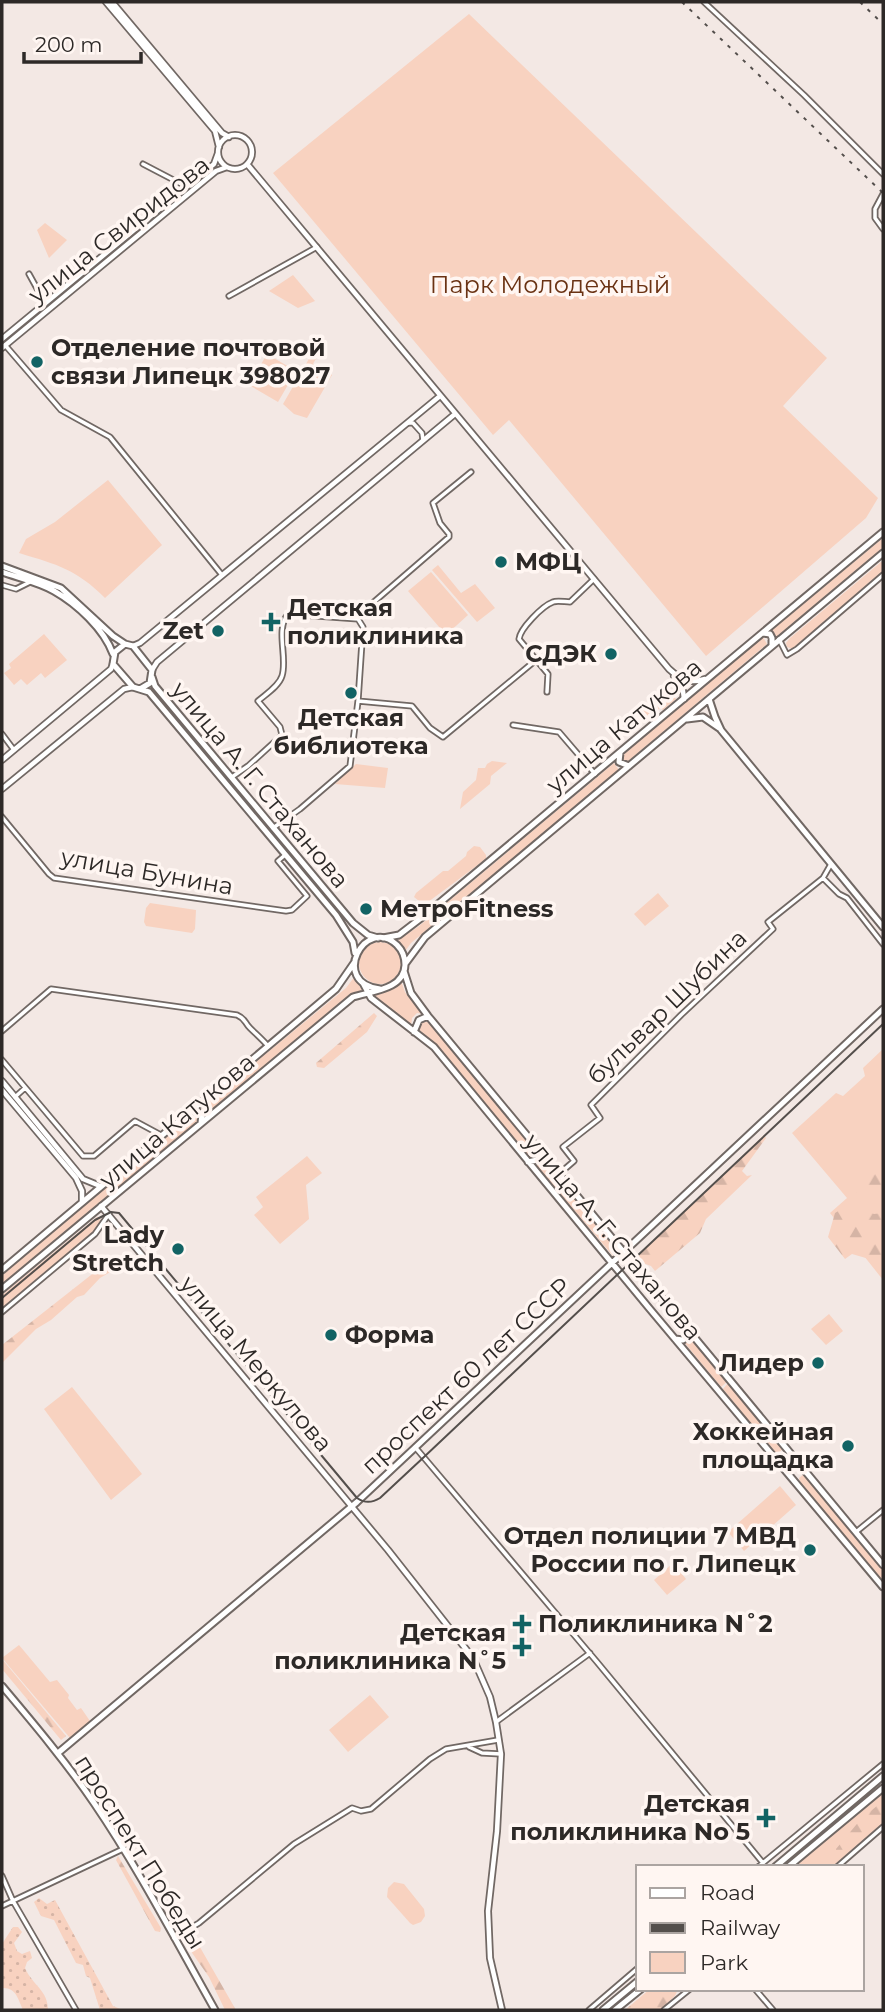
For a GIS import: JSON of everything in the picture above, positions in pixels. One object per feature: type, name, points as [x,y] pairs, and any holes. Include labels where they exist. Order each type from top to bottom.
[{"type":"main road","name":"улица Катукова","points":[[380,938],[399,935],[410,927],[883,533]]},
{"type":"main road","name":"улица Катукова","points":[[404,967],[425,937],[883,553]]},
{"type":"main road","points":[[2,566],[61,588],[125,644],[133,646]]},
{"type":"main road","points":[[2,572],[54,591],[70,602],[108,640],[113,664],[133,687],[141,689],[150,683],[152,674]]},
{"type":"main road","points":[[763,633],[772,638],[772,646]]},
{"type":"main road","points":[[113,655],[125,644]]},
{"type":"main road","name":"улица А. Г. Стаханова","points":[[133,646],[152,674],[155,686],[353,923],[368,934],[380,938]]},
{"type":"main road","name":"улица А. Г. Стаханова","points":[[141,689],[149,691],[347,930],[354,942],[355,960]]},
{"type":"main road","points":[[709,699],[721,730]]},
{"type":"main road","points":[[684,720],[704,717],[721,730],[883,926]]},
{"type":"main road","points":[[620,753],[619,762],[629,766]]},
{"type":"main road","points":[[861,901],[883,920]]},
{"type":"main road","points":[[369,995],[395,984],[404,967],[399,947],[380,938],[364,944],[355,960],[355,970],[363,983],[380,989]]},
{"type":"main road","name":"улица Катукова","points":[[2,1269],[336,989],[355,960]]},
{"type":"main road","name":"улица А. Г. Стаханова","points":[[404,967],[411,993],[428,1016],[883,1565]]},
{"type":"main road","name":"улица А. Г. Стаханова","points":[[363,983],[369,995],[434,1047],[883,1587]]},
{"type":"main road","name":"улица Катукова","points":[[2,1289],[347,1002],[359,995],[369,995]]},
{"type":"main road","name":"проспект 60 лет СССР","points":[[58,1753],[351,1507],[883,1009]]},
{"type":"main road","points":[[414,1032],[419,1020],[428,1016]]},
{"type":"main road","points":[[192,1110],[200,1111],[201,1123]]},
{"type":"main road","points":[[528,1162],[537,1160],[541,1152]]},
{"type":"main road","points":[[649,1308],[650,1296],[660,1298]]},
{"type":"main road","points":[[675,1339],[683,1340],[686,1337],[685,1328]]},
{"type":"main road","points":[[799,1485],[796,1478],[799,1474],[804,1472],[810,1477]]},
{"type":"main road","name":"проспект Победы","points":[[2,1686],[58,1753],[94,1804],[123,1849],[215,2010]]},
{"type":"main road","points":[[777,1865],[883,1776]]},
{"type":"main road","points":[[790,1865],[883,1788]]},
{"type":"main road","points":[[603,2010],[636,1983]]},
{"type":"main road","points":[[615,2010],[638,1991]]},
{"type":"street","points":[[106,2],[215,131],[219,150],[227,167],[238,169],[247,164],[252,153],[250,146],[242,137],[222,133],[112,2]]},
{"type":"street","points":[[704,2],[804,95],[883,174]]},
{"type":"street","points":[[219,150],[229,136]]},
{"type":"street","name":"улица Свиридова","points":[[2,339],[214,164],[219,150]]},
{"type":"street","points":[[143,164],[187,187]]},
{"type":"street","points":[[247,164],[669,669],[683,691],[684,699]]},
{"type":"street","name":"улица Свиридова","points":[[4,346],[216,171],[227,167]]},
{"type":"street","points":[[883,194],[875,218],[883,229]]},
{"type":"street","points":[[229,296],[317,247]]},
{"type":"street","points":[[29,274],[46,303]]},
{"type":"street","points":[[4,346],[61,410],[110,437],[223,576]]},
{"type":"street","points":[[133,646],[223,576],[440,396]]},
{"type":"street","points":[[152,674],[157,662],[455,414]]},
{"type":"street","points":[[407,423],[416,425],[423,440]]},
{"type":"street","points":[[358,619],[360,614],[449,537],[440,523],[433,503],[471,472]]},
{"type":"street","points":[[875,560],[883,559]]},
{"type":"street","points":[[779,639],[788,654],[797,649],[883,575]]},
{"type":"street","points":[[16,589],[21,579]]},
{"type":"street","points":[[547,692],[548,674],[519,639],[523,628],[551,603],[570,602],[594,579]]},
{"type":"street","points":[[2,585],[16,589],[30,582]]},
{"type":"street","points":[[232,777],[282,735],[280,727],[258,701],[276,685],[283,673],[282,648],[285,618],[288,614],[358,619]]},
{"type":"street","points":[[273,828],[300,809],[350,766],[358,701],[362,627],[358,619]]},
{"type":"street","points":[[358,701],[412,706],[430,728],[443,737],[536,660]]},
{"type":"street","points":[[2,760],[111,669],[113,664]]},
{"type":"street","points":[[669,669],[681,680],[692,682],[714,674]]},
{"type":"street","points":[[2,789],[124,689],[133,687]]},
{"type":"street","points":[[513,725],[559,732],[595,774]]},
{"type":"street","points":[[2,734],[14,750]]},
{"type":"street","points":[[228,800],[234,794]]},
{"type":"street","name":"улица Бунина","points":[[2,817],[54,878],[286,911],[292,910],[307,896],[278,861],[285,855]]},
{"type":"street","name":"бульвар Шубина","points":[[559,1174],[574,1161],[563,1147],[600,1118],[590,1105],[773,929],[768,922],[823,878],[831,864]]},
{"type":"street","points":[[823,878],[846,898],[883,944]]},
{"type":"street","points":[[2,1031],[51,989],[237,1015],[245,1018],[250,1028],[257,1032],[268,1046]]},
{"type":"street","points":[[2,1060],[83,1156],[94,1156],[135,1121],[161,1135]]},
{"type":"street","points":[[2,1081],[83,1179],[100,1186]]},
{"type":"street","points":[[15,1097],[25,1088]]},
{"type":"street","points":[[2,1090],[76,1178],[82,1191],[82,1201]]},
{"type":"street","name":"улица Меркулова","points":[[102,1206],[440,1613],[473,1658],[490,1697],[499,1740],[497,1829],[488,1911],[490,1958],[502,2010]]},
{"type":"street","points":[[2,1312],[95,1234],[109,1214]]},
{"type":"street","points":[[415,1447],[763,1863]]},
{"type":"street","points":[[856,1532],[883,1510]]},
{"type":"street","points":[[496,1722],[590,1653]]},
{"type":"street","points":[[516,1707],[520,1712]]},
{"type":"street","points":[[174,1938],[199,1923],[294,1844],[352,1808],[361,1811],[371,1809],[429,1759],[446,1749],[499,1740]]},
{"type":"street","points":[[467,1746],[482,1753],[500,1754]]},
{"type":"street","points":[[760,1865],[883,1764]]},
{"type":"street","points":[[839,1865],[883,1828]]},
{"type":"street","points":[[2,1906],[123,1849]]},
{"type":"street","points":[[2,1876],[13,1901],[76,2010]]},
{"type":"street","points":[[589,2010],[636,1970]]},
{"type":"street","points":[[664,2010],[688,1991]]},
{"type":"street","points":[[757,1991],[773,2010]]},
{"type":"street","points":[[605,1997],[611,2003]]},
{"type":"green space","name":"Парк Молодежный","points":[[469,14],[827,358],[783,406],[878,498],[866,518],[706,656],[509,420],[493,435],[273,173]]},
{"type":"green space","points":[[45,223],[67,240],[49,258],[37,230]]},
{"type":"green space","points":[[293,275],[315,301],[298,308],[269,291]]},
{"type":"green space","points":[[314,350],[319,353],[313,364],[323,366],[332,375],[307,418],[294,414],[283,404]]},
{"type":"green space","points":[[267,354],[296,371],[278,402],[249,385]]},
{"type":"green space","points":[[108,480],[162,545],[105,598],[85,580],[66,569],[19,553],[26,539],[55,522]]},
{"type":"green space","points":[[883,538],[883,548],[776,637],[772,630]]},
{"type":"green space","points":[[881,562],[883,574],[793,649],[787,647],[786,643],[790,638]]},
{"type":"green space","points":[[438,565],[461,593],[475,584],[495,608],[477,622],[432,570]]},
{"type":"green space","points":[[431,572],[468,615],[446,635],[408,591]]},
{"type":"green space","points":[[44,634],[67,660],[45,678],[41,673],[27,685],[21,679],[14,685],[4,673],[11,668],[9,664]]},
{"type":"green space","points":[[763,637],[767,644],[626,763],[621,756]]},
{"type":"green space","points":[[664,692],[676,699],[663,710],[660,708],[636,728],[631,721]]},
{"type":"green space","points":[[492,761],[507,763],[491,776],[490,784],[460,809],[463,792],[476,780],[478,768],[485,768]]},
{"type":"green space","points":[[614,763],[619,770],[411,943],[406,950],[398,940],[419,926]]},
{"type":"green space","points":[[356,764],[388,768],[385,788],[335,784]]},
{"type":"green space","points":[[474,846],[480,847],[486,859],[424,905],[414,897],[443,871],[448,871],[466,856]]},
{"type":"green space","points":[[658,893],[669,906],[645,926],[634,914]]},
{"type":"green space","points":[[150,903],[196,910],[195,929],[192,933],[146,926],[146,908]]},
{"type":"green space","points":[[380,942],[395,948],[401,963],[395,978],[380,984],[365,978],[359,963],[365,948]]},
{"type":"green space","points":[[355,976],[362,991],[352,995],[206,1114],[201,1107],[346,988]]},
{"type":"green space","points":[[401,981],[405,992],[423,1014],[417,1013],[412,1018],[411,1027],[370,993],[395,988]]},
{"type":"green space","points":[[374,1013],[377,1016],[367,1032],[324,1068],[317,1067],[316,1063]]},
{"type":"green space","points":[[421,1022],[429,1022],[537,1152],[535,1158],[531,1158],[438,1048],[418,1029]]},
{"type":"green space","points":[[883,1049],[883,1280],[830,1213],[847,1198],[792,1133],[836,1093],[843,1096],[865,1076],[863,1068]]},
{"type":"green space","points":[[193,1114],[199,1117],[198,1121],[2,1284],[2,1275]]},
{"type":"green space","points":[[764,1135],[766,1138],[742,1171],[747,1176],[752,1175],[706,1219],[700,1233],[655,1271],[651,1266],[640,1262],[639,1254]]},
{"type":"green space","points":[[883,1155],[883,1207],[876,1209],[845,1182]]},
{"type":"green space","points":[[307,1156],[322,1173],[306,1185],[309,1219],[280,1244],[254,1215],[263,1207],[256,1197]]},
{"type":"green space","points":[[543,1159],[618,1251],[613,1256],[536,1165],[540,1165]]},
{"type":"green space","points":[[848,1205],[874,1214],[883,1213],[883,1269],[876,1261],[852,1254],[845,1259],[828,1237],[835,1213]]},
{"type":"green space","points":[[97,1217],[101,1221],[92,1235],[2,1310],[2,1295]]},
{"type":"green space","points":[[105,1264],[112,1271],[36,1329],[2,1363],[2,1345]]},
{"type":"green space","points":[[829,1314],[843,1331],[826,1345],[811,1329]]},
{"type":"green space","points":[[690,1335],[728,1381],[721,1387],[683,1341]]},
{"type":"green space","points":[[729,1382],[784,1448],[776,1455],[723,1389]]},
{"type":"green space","points":[[72,1387],[142,1474],[111,1500],[44,1409]]},
{"type":"green space","points":[[804,1474],[883,1568],[883,1582],[800,1483],[799,1478]]},
{"type":"green space","points":[[780,1486],[796,1505],[744,1551],[728,1532]]},
{"type":"green space","points":[[673,1563],[686,1579],[667,1595],[654,1580]]},
{"type":"green space","points":[[19,1645],[50,1682],[57,1680],[77,1710],[81,1708],[90,1721],[70,1738],[2,1658]]},
{"type":"green space","points":[[2,1659],[66,1736],[61,1740],[2,1669]]},
{"type":"green space","points":[[370,1695],[389,1717],[348,1752],[329,1730]]},
{"type":"green space","points":[[883,1791],[883,1825],[834,1865],[794,1865]]},
{"type":"green space","points":[[883,1801],[881,1824],[836,1856],[836,1849],[861,1819]]},
{"type":"green space","points":[[118,1856],[161,1928],[160,1932],[155,1931],[116,1860]]},
{"type":"green space","points":[[394,1882],[404,1884],[424,1909],[425,1916],[421,1922],[413,1925],[410,1923],[387,1897],[388,1888]]},
{"type":"green space","points":[[39,1898],[47,1904],[55,1900],[113,2006],[123,2010],[100,2010],[83,1965],[76,1963],[54,1920],[41,1916],[34,1902]]},
{"type":"green space","points":[[13,1927],[18,1927],[22,1932],[14,1943],[17,1951],[22,1954],[30,1951],[32,1958],[25,1968],[46,1998],[48,2010],[23,2010],[13,1992],[2,1988],[2,1944]]},
{"type":"green space","points":[[187,1937],[197,1942],[236,2010],[225,2010],[209,1977],[190,1950]]},
{"type":"green space","points":[[648,1991],[677,1991],[660,2010],[625,2010]]},
{"type":"tram line","points":[[2,1298],[95,1220],[111,1212],[119,1213],[357,1498],[365,1502],[374,1501],[883,1024]]},
{"type":"railway","points":[[682,2],[883,193]]},
{"type":"railway","points":[[860,2],[883,24]]},
{"type":"place","name":"Отделение почтовой связи Липецк 398027","points":[[37,362]]},
{"type":"place","name":"МФЦ","points":[[501,562]]},
{"type":"place","name":"Детская поликлиника","points":[[271,622]]},
{"type":"place","name":"Zet","points":[[218,631]]},
{"type":"place","name":"СДЭК","points":[[611,654]]},
{"type":"place","name":"Детская библиотека","points":[[351,693]]},
{"type":"place","name":"МетроFitness","points":[[366,909]]},
{"type":"place","name":"Lady Stretch","points":[[178,1249]]},
{"type":"place","name":"Форма","points":[[331,1335]]},
{"type":"place","name":"Лидер","points":[[818,1363]]},
{"type":"place","name":"Хоккейная площадка","points":[[848,1446]]},
{"type":"place","name":"Отдел полиции 7 МВД России по г. Липецк","points":[[810,1550]]},
{"type":"place","name":"Поликлиника N˚2","points":[[522,1624]]},
{"type":"place","name":"Детская поликлиника N˚5","points":[[522,1647]]},
{"type":"place","name":"Детская поликлиника No 5","points":[[766,1818]]}]
